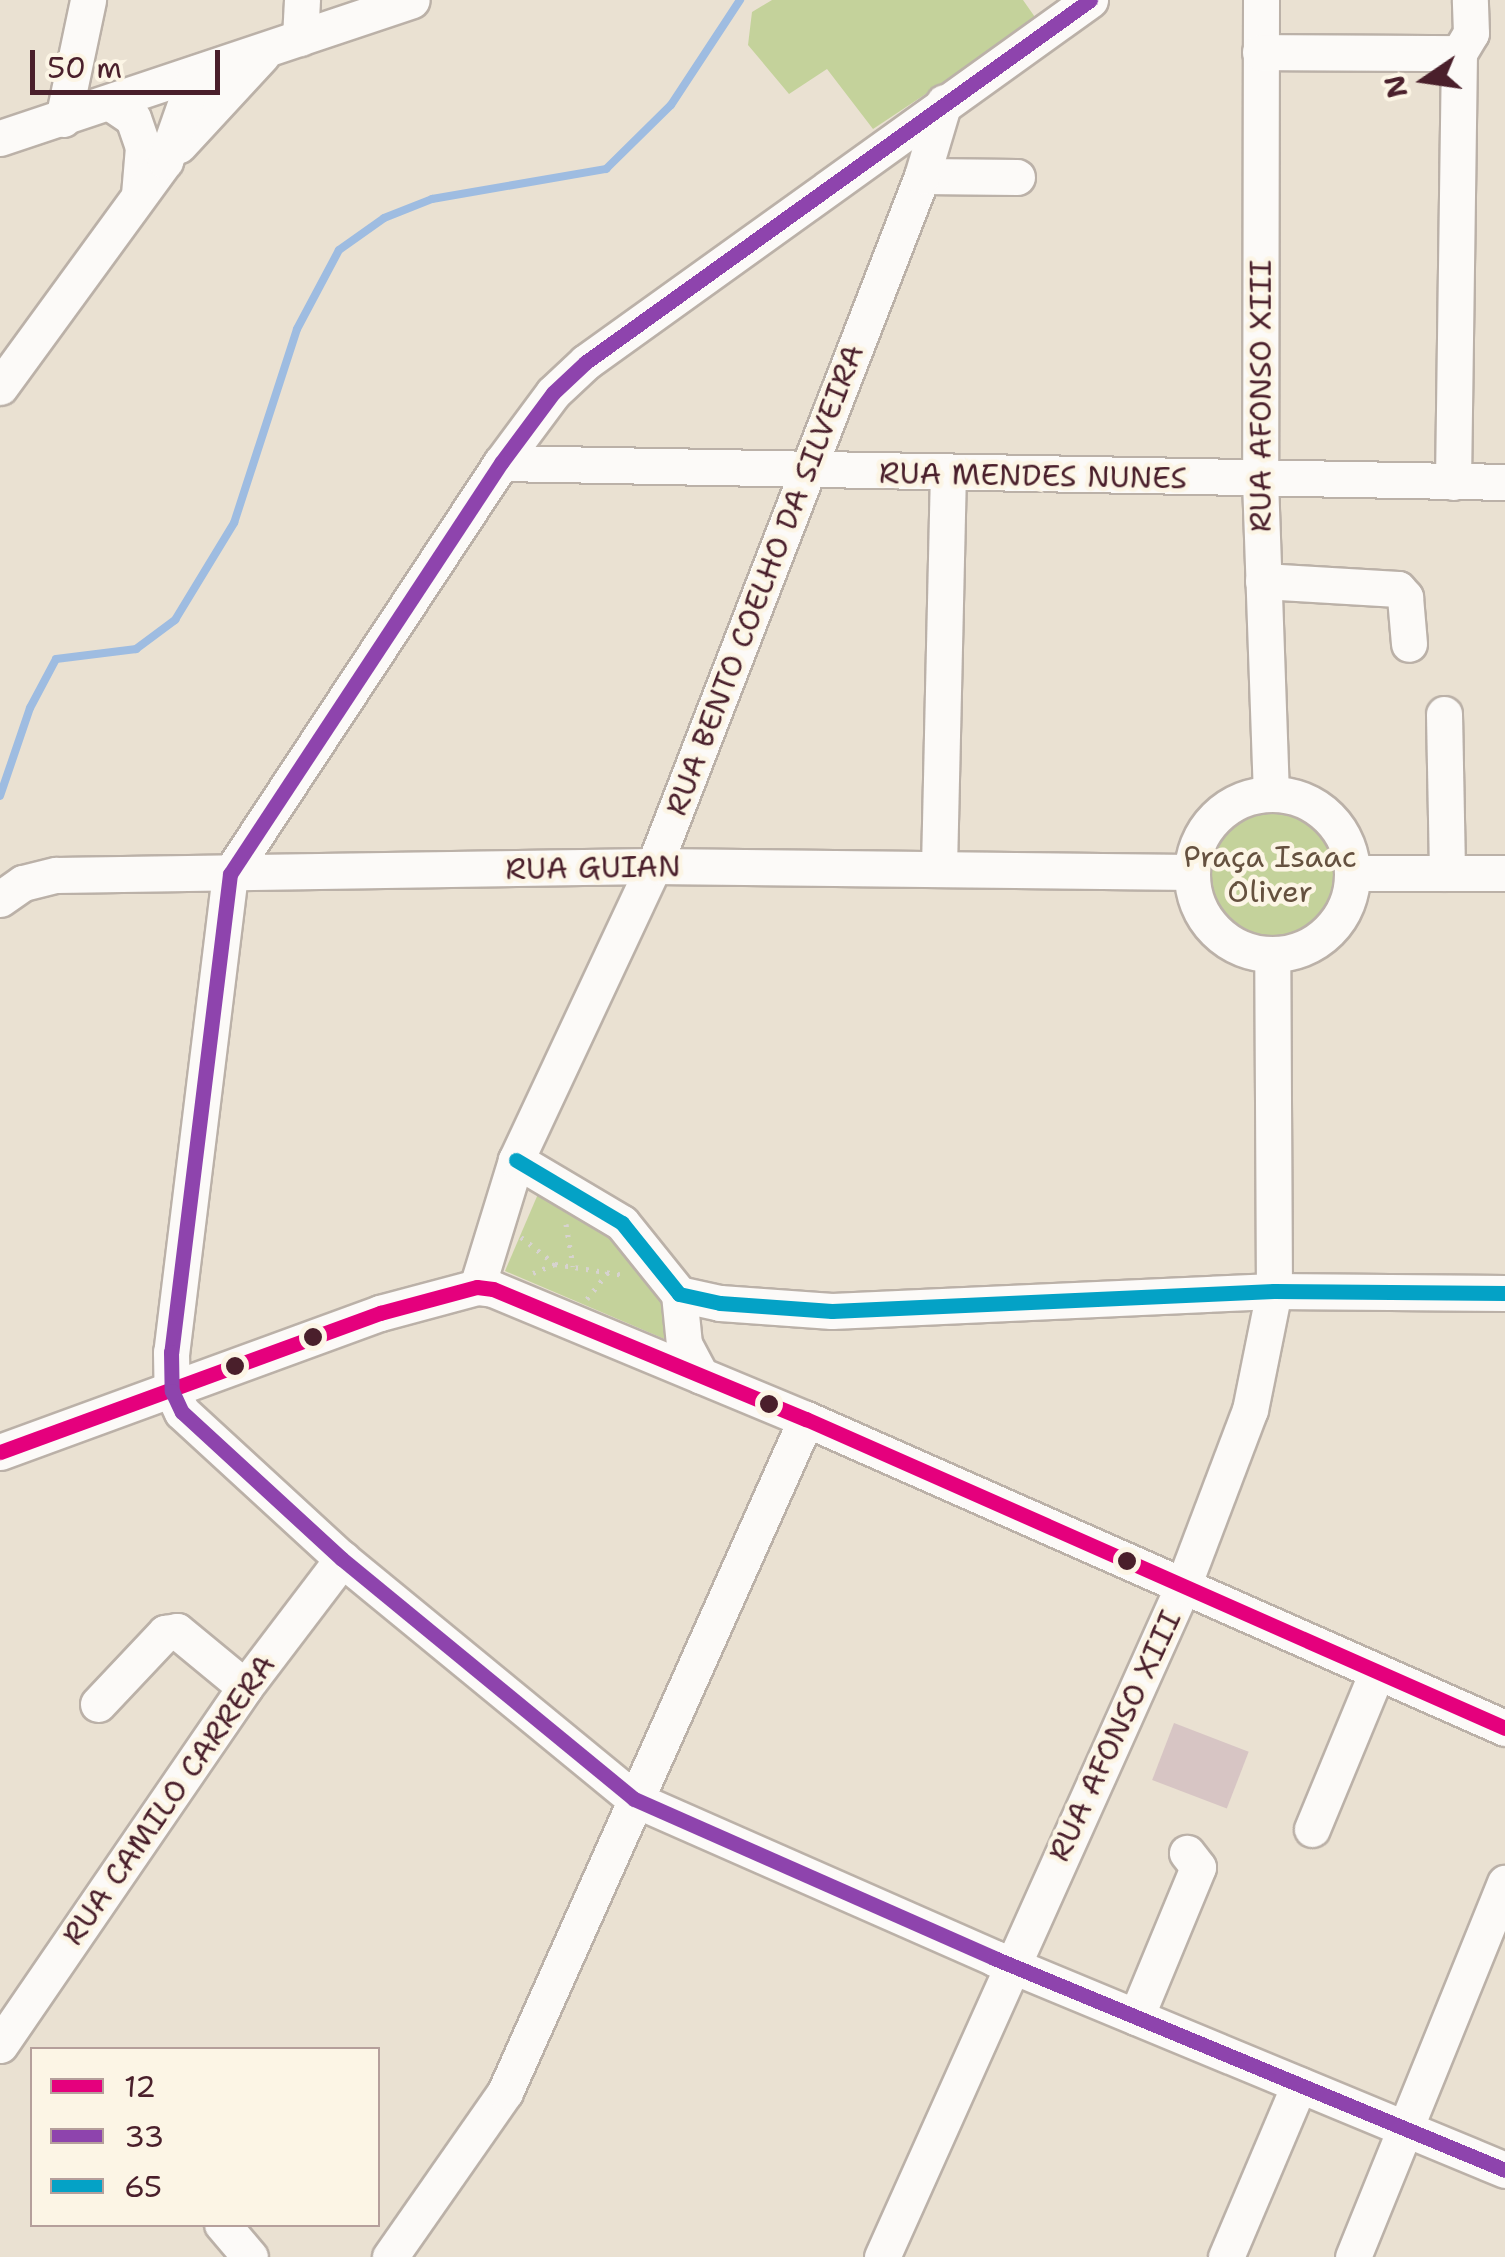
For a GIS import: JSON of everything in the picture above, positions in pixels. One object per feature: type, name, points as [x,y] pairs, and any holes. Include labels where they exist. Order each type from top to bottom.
[{"type":"street","points":[[63,119],[88,0]]},
{"type":"street","points":[[0,387],[165,161],[284,43],[302,0]]},
{"type":"street","points":[[0,138],[112,104],[412,0]]},
{"type":"street","name":"RUA AFONSO XIII","points":[[1262,0],[1260,480],[1271,793]]},
{"type":"street","points":[[1453,482],[1459,53],[1470,32],[1470,0]]},
{"type":"street","points":[[1069,6],[944,102],[586,362],[553,393],[501,463],[230,874],[171,1352],[172,1390],[182,1412],[342,1559],[634,1799],[1010,1964],[1401,2130],[1505,2170]]},
{"type":"street","points":[[1260,52],[1459,53]]},
{"type":"street","points":[[165,161],[196,73]]},
{"type":"street","name":"RUA BENTO COELHO DA SILVEIRA","points":[[485,1288],[516,1160],[654,866],[922,176],[944,102]]},
{"type":"street","points":[[112,104],[133,118],[142,147],[140,195]]},
{"type":"street","points":[[922,176],[1017,176]]},
{"type":"street","name":"RUA MENDES NUNES","points":[[501,463],[948,475],[1505,482]]},
{"type":"street","points":[[940,867],[948,475]]},
{"type":"street","points":[[1262,582],[1398,589],[1406,597],[1408,644]]},
{"type":"street","points":[[1444,714],[1447,873]]},
{"type":"street","points":[[1271,793],[1296,796],[1336,825],[1352,873],[1338,921],[1320,939],[1272,955],[1224,939],[1194,898],[1191,872],[1195,848],[1216,817],[1246,797],[1271,793]]},
{"type":"street","name":"RUA GUIAN","points":[[0,899],[22,883],[56,875],[654,866],[1191,872]]},
{"type":"street","points":[[1352,873],[1505,873]]},
{"type":"street","name":"RUA AFONSO XIII","points":[[882,2257],[1010,1964],[1184,1586],[1250,1410],[1274,1292],[1272,955]]},
{"type":"street","points":[[516,1160],[622,1223],[679,1294],[684,1344],[701,1376]]},
{"type":"street","points":[[0,1452],[380,1313],[485,1288],[806,1418],[1505,1728]]},
{"type":"street","points":[[679,1294],[832,1311],[1274,1292],[1505,1292]]},
{"type":"street","points":[[396,2255],[505,2092],[806,1418]]},
{"type":"street","name":"RUA CAMILO CARRERA","points":[[0,2045],[245,1687],[342,1559]]},
{"type":"street","points":[[98,1704],[165,1633],[177,1631],[245,1687]]},
{"type":"street","points":[[1312,1830],[1377,1672]]},
{"type":"street","points":[[1136,2017],[1198,1868],[1188,1853]]},
{"type":"street","points":[[1353,2257],[1401,2130],[1505,1883]]},
{"type":"street","points":[[1226,2257],[1300,2085]]},
{"type":"street","points":[[225,2227],[250,2257]]},
{"type":"path","points":[[485,1288],[555,1264],[628,1276]]},
{"type":"green space","points":[[772,0],[1023,0],[1037,20],[873,129],[827,69],[789,94],[748,45],[752,12]]},
{"type":"green space","name":"Praça Isaac Oliver","points":[[1269,802],[1297,807],[1320,823],[1336,846],[1341,874],[1336,902],[1320,925],[1297,941],[1269,946],[1241,941],[1218,925],[1202,902],[1197,874],[1202,846],[1218,823],[1241,807]]},
{"type":"green space","points":[[541,1187],[614,1239],[675,1312],[667,1340],[505,1271]]},
{"type":"building","points":[[1174,1723],[1249,1752],[1227,1809],[1152,1780]]},
{"type":"waterway","points":[[0,796],[30,708],[56,659],[136,649],[175,620],[234,523],[297,329],[339,250],[384,218],[432,199],[606,169],[671,105],[740,0]]},
{"type":"transit line","name":"33","points":[[1090,0],[586,362],[553,393],[501,463],[230,874],[171,1352],[172,1391],[182,1412],[342,1559],[634,1799],[994,1958],[1505,2170]]},
{"type":"transit line","name":"65","points":[[516,1160],[622,1223],[679,1294],[720,1303],[832,1311],[1274,1291],[1505,1293]]},
{"type":"transit line","name":"12","points":[[0,1452],[380,1313],[477,1287],[493,1289],[806,1419],[1505,1728]]}]
